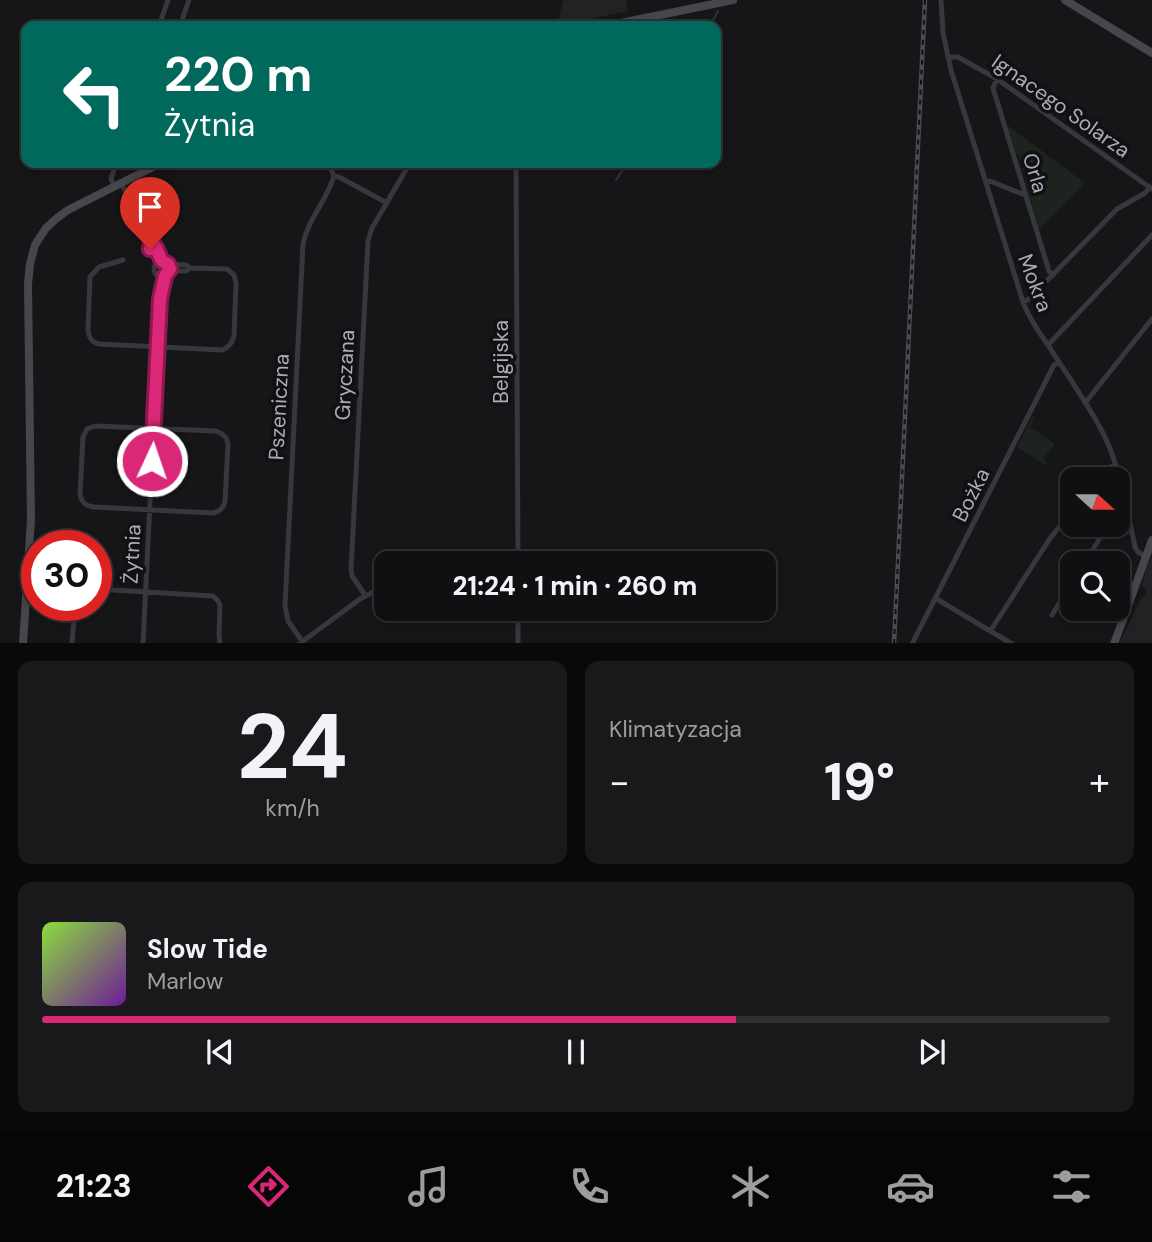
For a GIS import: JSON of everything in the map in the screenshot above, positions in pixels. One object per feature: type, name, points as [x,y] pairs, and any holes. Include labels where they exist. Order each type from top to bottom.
[{"type":"street","points":[[161,21],[168,0]]},
{"type":"street","points":[[182,21],[188,0]]},
{"type":"street","points":[[630,21],[733,0]]},
{"type":"street","name":"Mokra","points":[[942,0],[943,33],[948,57],[1023,302],[1029,317],[1104,435],[1116,465],[1123,505],[1135,547],[1145,556]]},
{"type":"street","points":[[1065,0],[1152,53]]},
{"type":"street","name":"Ignacego Solarza","points":[[948,57],[958,57],[997,79],[1151,188]]},
{"type":"street","name":"Orla","points":[[997,79],[993,88],[1049,271],[1053,275]]},
{"type":"street","points":[[114,168],[111,179],[151,244],[155,246],[163,268],[186,271],[190,268],[228,269],[234,275],[236,283],[231,344],[222,350],[93,342],[88,335],[90,277],[99,267],[123,260]]},
{"type":"street","points":[[23,643],[30,586],[29,284],[32,253],[42,233],[68,210],[151,168]]},
{"type":"street","points":[[330,168],[334,176],[387,203]]},
{"type":"street","name":"Gryczana","points":[[365,595],[352,576],[351,569],[369,235],[407,168]]},
{"type":"street","name":"Belgijska","points":[[516,168],[518,551]]},
{"type":"street","name":"Pszeniczna","points":[[302,643],[288,621],[285,606],[303,244],[334,176]]},
{"type":"street","points":[[986,183],[990,181],[1025,195]]},
{"type":"street","points":[[1023,302],[1117,209],[1151,188]]},
{"type":"street","points":[[1048,345],[1152,235]]},
{"type":"street","name":"Żytnia","points":[[144,643],[160,299],[158,294],[163,268]]},
{"type":"street","points":[[1085,403],[1152,320]]},
{"type":"street","name":"Bożka","points":[[912,643],[1054,365],[1059,362]]},
{"type":"street","points":[[95,426],[216,431],[224,436],[228,444],[225,502],[219,511],[214,513],[150,509],[86,505],[80,497],[83,437],[86,429],[95,426]]},
{"type":"street","points":[[1110,467],[1116,465]]},
{"type":"street","points":[[991,631],[1060,526]]},
{"type":"street","points":[[1114,643],[1152,540]]},
{"type":"street","points":[[112,590],[213,596],[219,605],[220,643]]},
{"type":"street","points":[[302,643],[374,591]]},
{"type":"street","points":[[935,598],[1012,643]]},
{"type":"street","points":[[1052,615],[1060,602]]},
{"type":"street","points":[[72,643],[74,621]]},
{"type":"street","points":[[518,621],[518,643]]},
{"type":"shaded area","points":[[563,0],[626,0],[628,11],[584,21],[558,21]]},
{"type":"shaded area","points":[[1007,125],[1085,183],[1039,230],[1019,156]]},
{"type":"shaded area","points":[[1032,417],[1035,417],[1030,427],[1055,444],[1044,458],[1047,466],[1017,447]]},
{"type":"shaded area","points":[[1152,556],[1152,643],[1120,643],[1147,591],[1142,585]]},
{"type":"waterway","points":[[713,21],[718,11]]},
{"type":"waterway","points":[[616,180],[624,168]]},
{"type":"railway","points":[[894,643],[925,0]]},
{"type":"route","points":[[150,249],[151,244],[155,246],[162,261],[168,264],[170,269],[165,276],[160,299],[152,461]]}]
